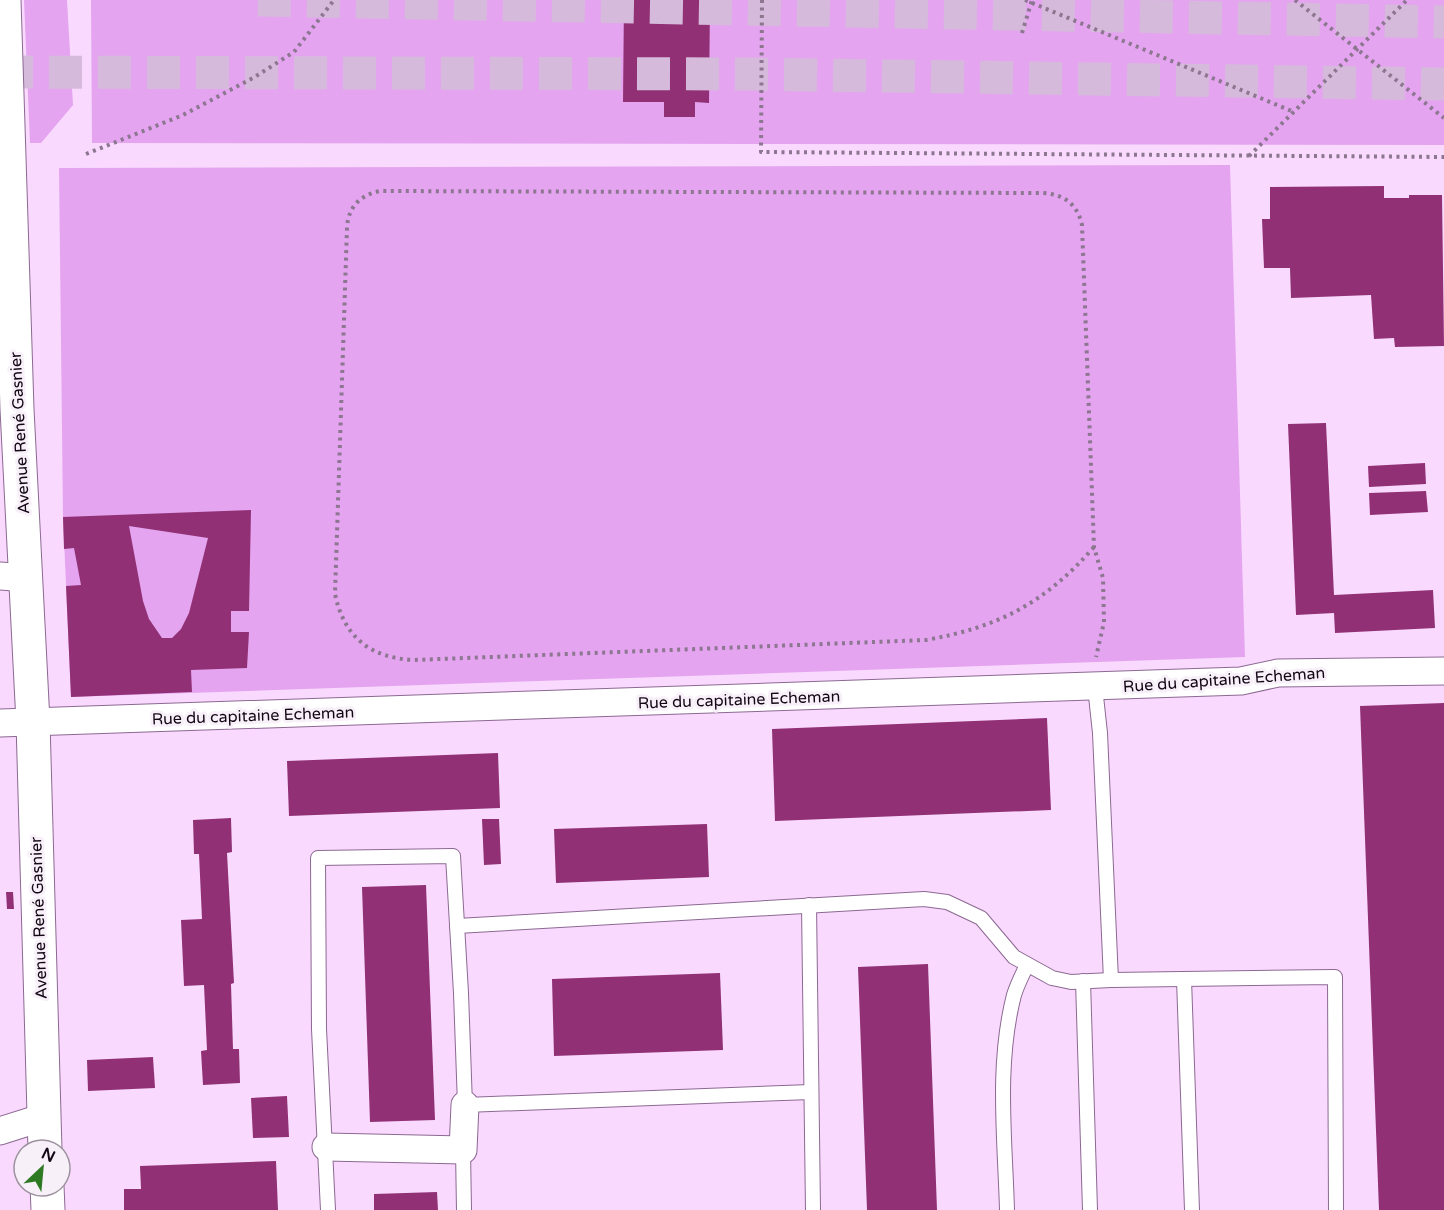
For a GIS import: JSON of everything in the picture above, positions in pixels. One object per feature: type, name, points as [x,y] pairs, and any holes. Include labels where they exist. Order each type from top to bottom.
[{"type":"main road","name":"Avenue René Gasnier","points":[[3,0],[17,410],[13,577],[33,722],[45,1138]]},
{"type":"street","name":"Rue du capitaine Echeman","points":[[0,723],[1095,674],[1241,681],[1278,673],[1444,671]]},
{"type":"street","points":[[326,1147],[463,1150],[465,1105]]},
{"type":"street","points":[[0,1131],[44,1117]]},
{"type":"lane","points":[[1095,674],[1100,733],[1111,980]]},
{"type":"lane","points":[[328,1210],[319,1029],[318,858],[453,856],[465,1105],[811,1092]]},
{"type":"lane","points":[[458,926],[924,899],[947,902],[981,918],[1014,957],[1052,978],[1071,982],[1335,977],[1336,1210]]},
{"type":"lane","points":[[808,906],[813,1210]]},
{"type":"lane","points":[[1007,1210],[1002,1072],[1014,993],[1027,965]]},
{"type":"lane","points":[[1184,979],[1192,1210]]},
{"type":"lane","points":[[1083,981],[1090,1210]]},
{"type":"lane","points":[[463,1150],[464,1210]]},
{"type":"path","points":[[86,154],[183,115],[253,78],[294,52],[334,0]]},
{"type":"path","points":[[762,0],[761,152],[1444,157]]},
{"type":"path","points":[[1025,0],[1294,112]]},
{"type":"path","points":[[1295,0],[1444,117]]},
{"type":"path","points":[[1249,157],[1407,0]]},
{"type":"path","points":[[1022,33],[1032,1]]},
{"type":"path","points":[[1094,547],[1073,571],[1024,608],[982,627],[960,634],[926,640],[414,660],[397,659],[380,654],[365,646],[352,634],[344,622],[335,594],[347,228],[351,209],[363,196],[380,191],[1042,193],[1062,197],[1076,209],[1082,225],[1094,547],[1102,578],[1104,622],[1095,674]]},
{"type":"shaded area","points":[[24,0],[67,0],[73,105],[41,143],[30,143]]},
{"type":"shaded area","points":[[91,0],[1444,0],[1444,145],[92,143]]},
{"type":"shaded area","points":[[1230,165],[1245,657],[71,697],[63,517],[59,168]]},
{"type":"building","points":[[624,0],[710,0],[709,103],[695,102],[695,117],[664,117],[664,102],[623,102]]},
{"type":"building","points":[[1384,186],[1384,198],[1442,195],[1444,346],[1395,347],[1394,338],[1374,339],[1371,295],[1291,298],[1290,268],[1264,268],[1262,219],[1270,219],[1270,187]]},
{"type":"building","points":[[1326,423],[1334,595],[1433,590],[1435,628],[1335,633],[1334,613],[1296,615],[1288,424]]},
{"type":"building","points":[[1425,463],[1426,484],[1369,487],[1368,466]]},
{"type":"building","points":[[1426,491],[1428,512],[1370,515],[1369,493]]},
{"type":"building","points":[[251,510],[249,611],[231,611],[231,632],[249,632],[247,668],[191,670],[192,692],[71,697],[66,586],[81,585],[74,548],[64,549],[63,517]],"holes":[[[129,526],[208,538],[189,613],[181,629],[172,638],[162,638],[149,619],[143,601]]]},
{"type":"building","points":[[1444,703],[1444,1210],[1379,1210],[1360,706]]},
{"type":"building","points":[[1047,718],[1051,810],[775,821],[772,729]]},
{"type":"building","points":[[498,753],[500,808],[289,816],[287,761]]},
{"type":"building","points":[[231,818],[232,852],[227,853],[234,983],[231,984],[233,1049],[239,1049],[240,1083],[203,1085],[201,1051],[207,1050],[204,985],[184,986],[181,920],[202,919],[199,854],[194,854],[193,820]]},
{"type":"building","points":[[482,819],[499,819],[501,864],[484,865]]},
{"type":"building","points":[[707,824],[709,877],[556,883],[554,829]]},
{"type":"building","points":[[426,885],[435,1120],[370,1122],[362,887]]},
{"type":"building","points":[[6,892],[13,892],[14,909],[7,909]]},
{"type":"building","points":[[928,964],[937,1210],[867,1210],[858,967]]},
{"type":"building","points":[[720,973],[723,1050],[554,1056],[552,979]]},
{"type":"building","points":[[153,1057],[155,1088],[88,1091],[87,1060]]},
{"type":"building","points":[[287,1096],[289,1137],[253,1138],[251,1098]]},
{"type":"building","points":[[276,1161],[278,1210],[124,1210],[124,1189],[141,1189],[140,1166]]},
{"type":"building","points":[[437,1192],[438,1210],[374,1210],[374,1194]]},
{"type":"tunnel","points":[[258,0],[1444,22]]},
{"type":"tunnel","points":[[0,72],[752,74],[1444,84]]}]
